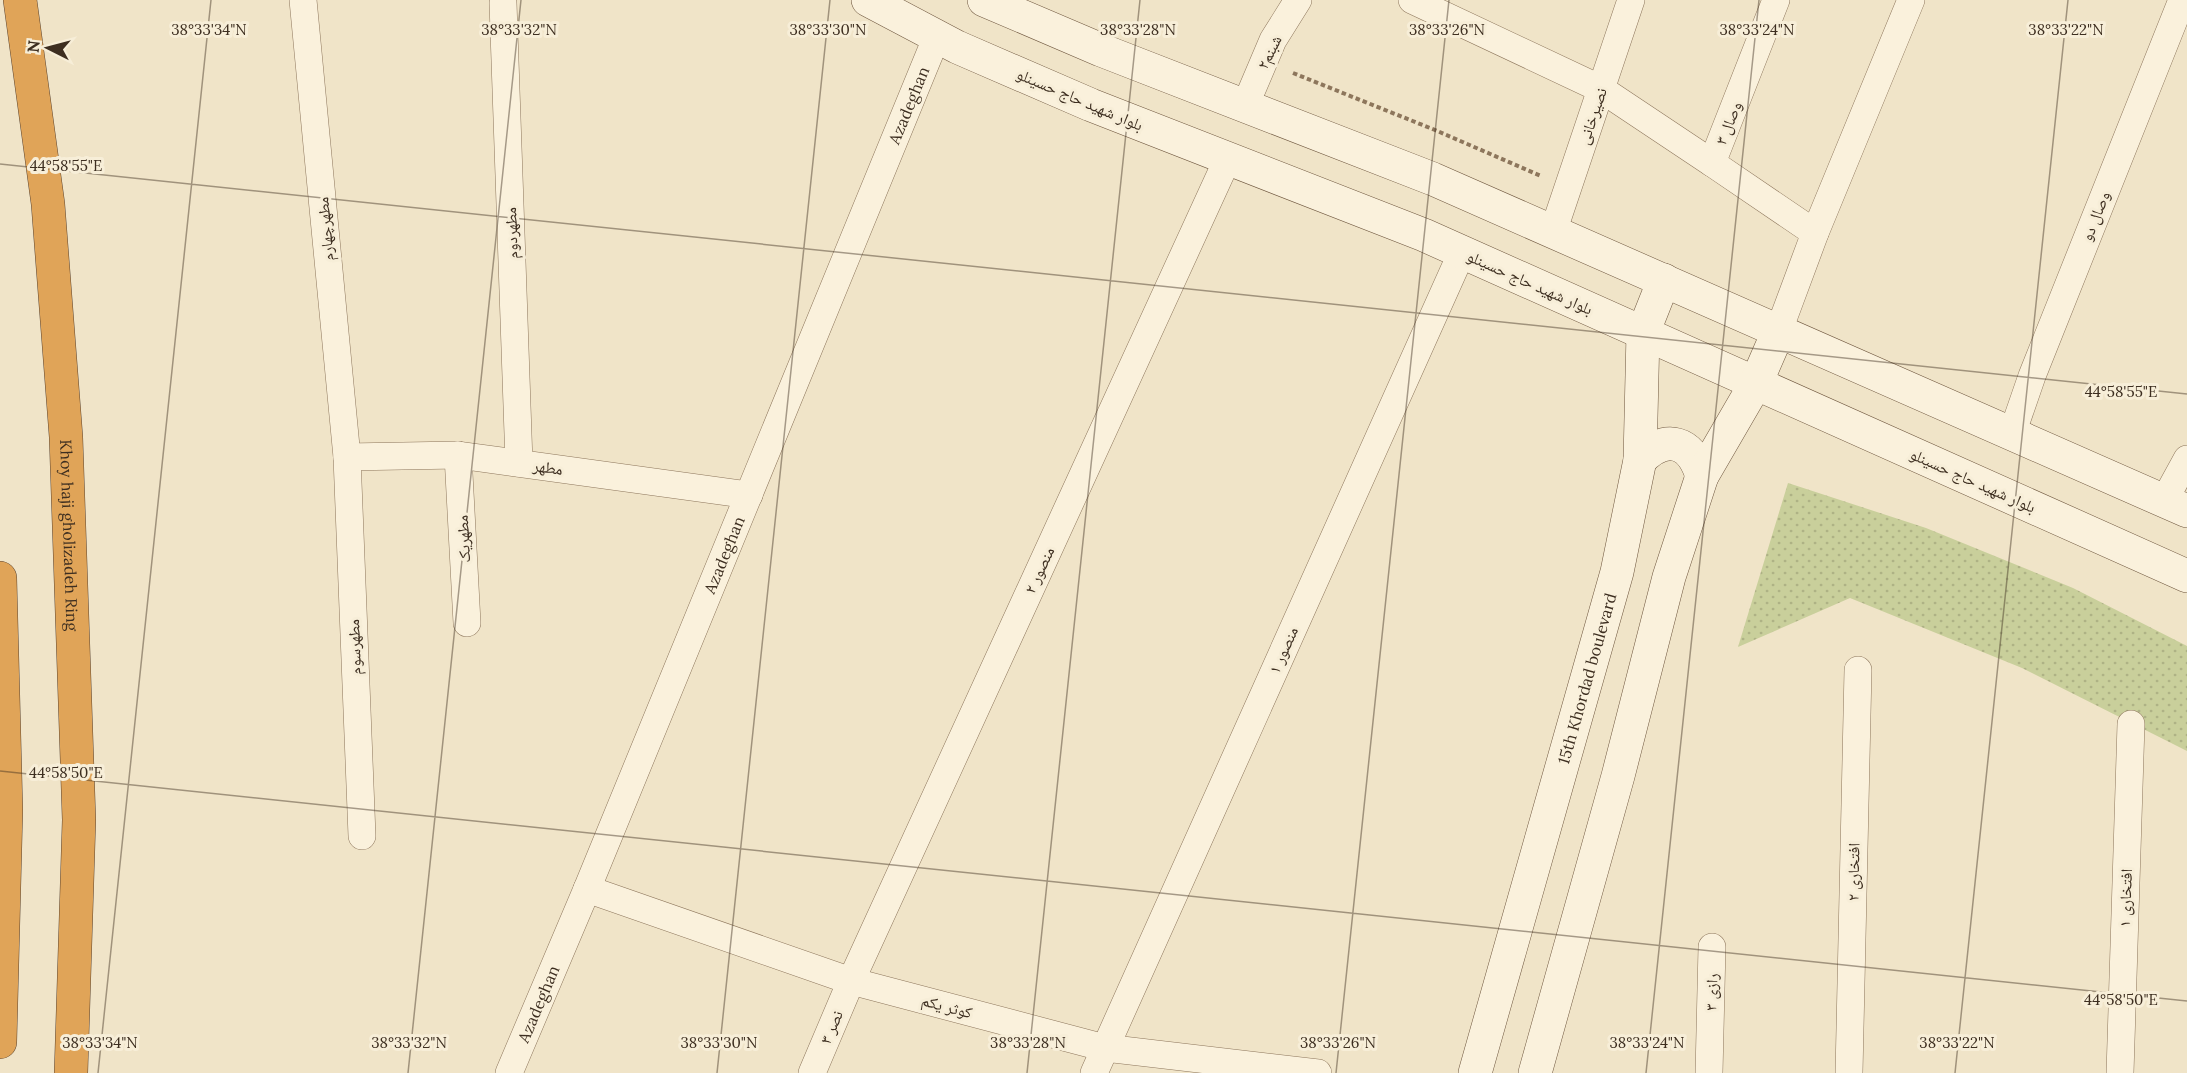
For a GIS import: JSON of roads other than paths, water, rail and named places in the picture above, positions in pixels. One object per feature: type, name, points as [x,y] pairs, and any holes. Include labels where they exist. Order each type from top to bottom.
[{"type":"highway","name":"Khoy haji gholizadeh Ring","points":[[20,0],[48,204],[66,437],[79,820],[71,1073]]},
{"type":"highway","points":[[0,578],[6,810],[0,1042]]},
{"type":"street","name":"مطهرچهارم","points":[[303,0],[346,457]]},
{"type":"street","name":"بلوار شهید حاج حسینلو","points":[[868,0],[957,47],[1091,105],[1462,252],[2187,576]]},
{"type":"street","points":[[984,0],[1101,50],[1433,179],[2176,506],[2187,459]]},
{"type":"street","name":"شبنم۲","points":[[1245,106],[1273,40],[1298,0]]},
{"type":"street","points":[[1412,0],[1601,89],[1712,162]]},
{"type":"street","name":"نصیرخانی","points":[[1553,232],[1631,0]]},
{"type":"street","name":"وصال ۳","points":[[1776,0],[1712,162],[1815,233]]},
{"type":"street","points":[[1535,1073],[1618,776],[1669,577],[1702,476],[1756,383],[1911,0]]},
{"type":"street","name":"وصال دو","points":[[2013,434],[2032,375],[2182,0]]},
{"type":"street","name":"مطهردوم","points":[[503,3],[519,463]]},
{"type":"street","name":"Azadeghan","points":[[509,1073],[587,890],[937,36]]},
{"type":"street","name":"منصور ۲","points":[[851,981],[1227,158]]},
{"type":"street","name":"منصور ۱","points":[[1094,1073],[1462,252]]},
{"type":"street","name":"15th Khordad boulevard","points":[[1475,1073],[1617,572],[1640,460],[1643,333],[1664,280]]},
{"type":"street","points":[[1640,460],[1655,447],[1664,444],[1686,448],[1697,459],[1702,476]]},
{"type":"street","name":"مطهر","points":[[346,457],[458,456],[749,495]]},
{"type":"street","name":"مطهریک","points":[[458,456],[467,623]]},
{"type":"street","name":"مطهرسوم","points":[[346,457],[362,836]]},
{"type":"street","name":"افتخاری ۲","points":[[1849,1073],[1858,670]]},
{"type":"street","name":"افتخاری ۱","points":[[2120,1073],[2131,724]]},
{"type":"street","name":"کوثر یکم","points":[[587,890],[851,981],[1105,1048],[1318,1073]]},
{"type":"street","name":"رازی ۳","points":[[1709,1073],[1712,947]]},
{"type":"street","name":"نصر ۳","points":[[812,1073],[851,981]]}]
